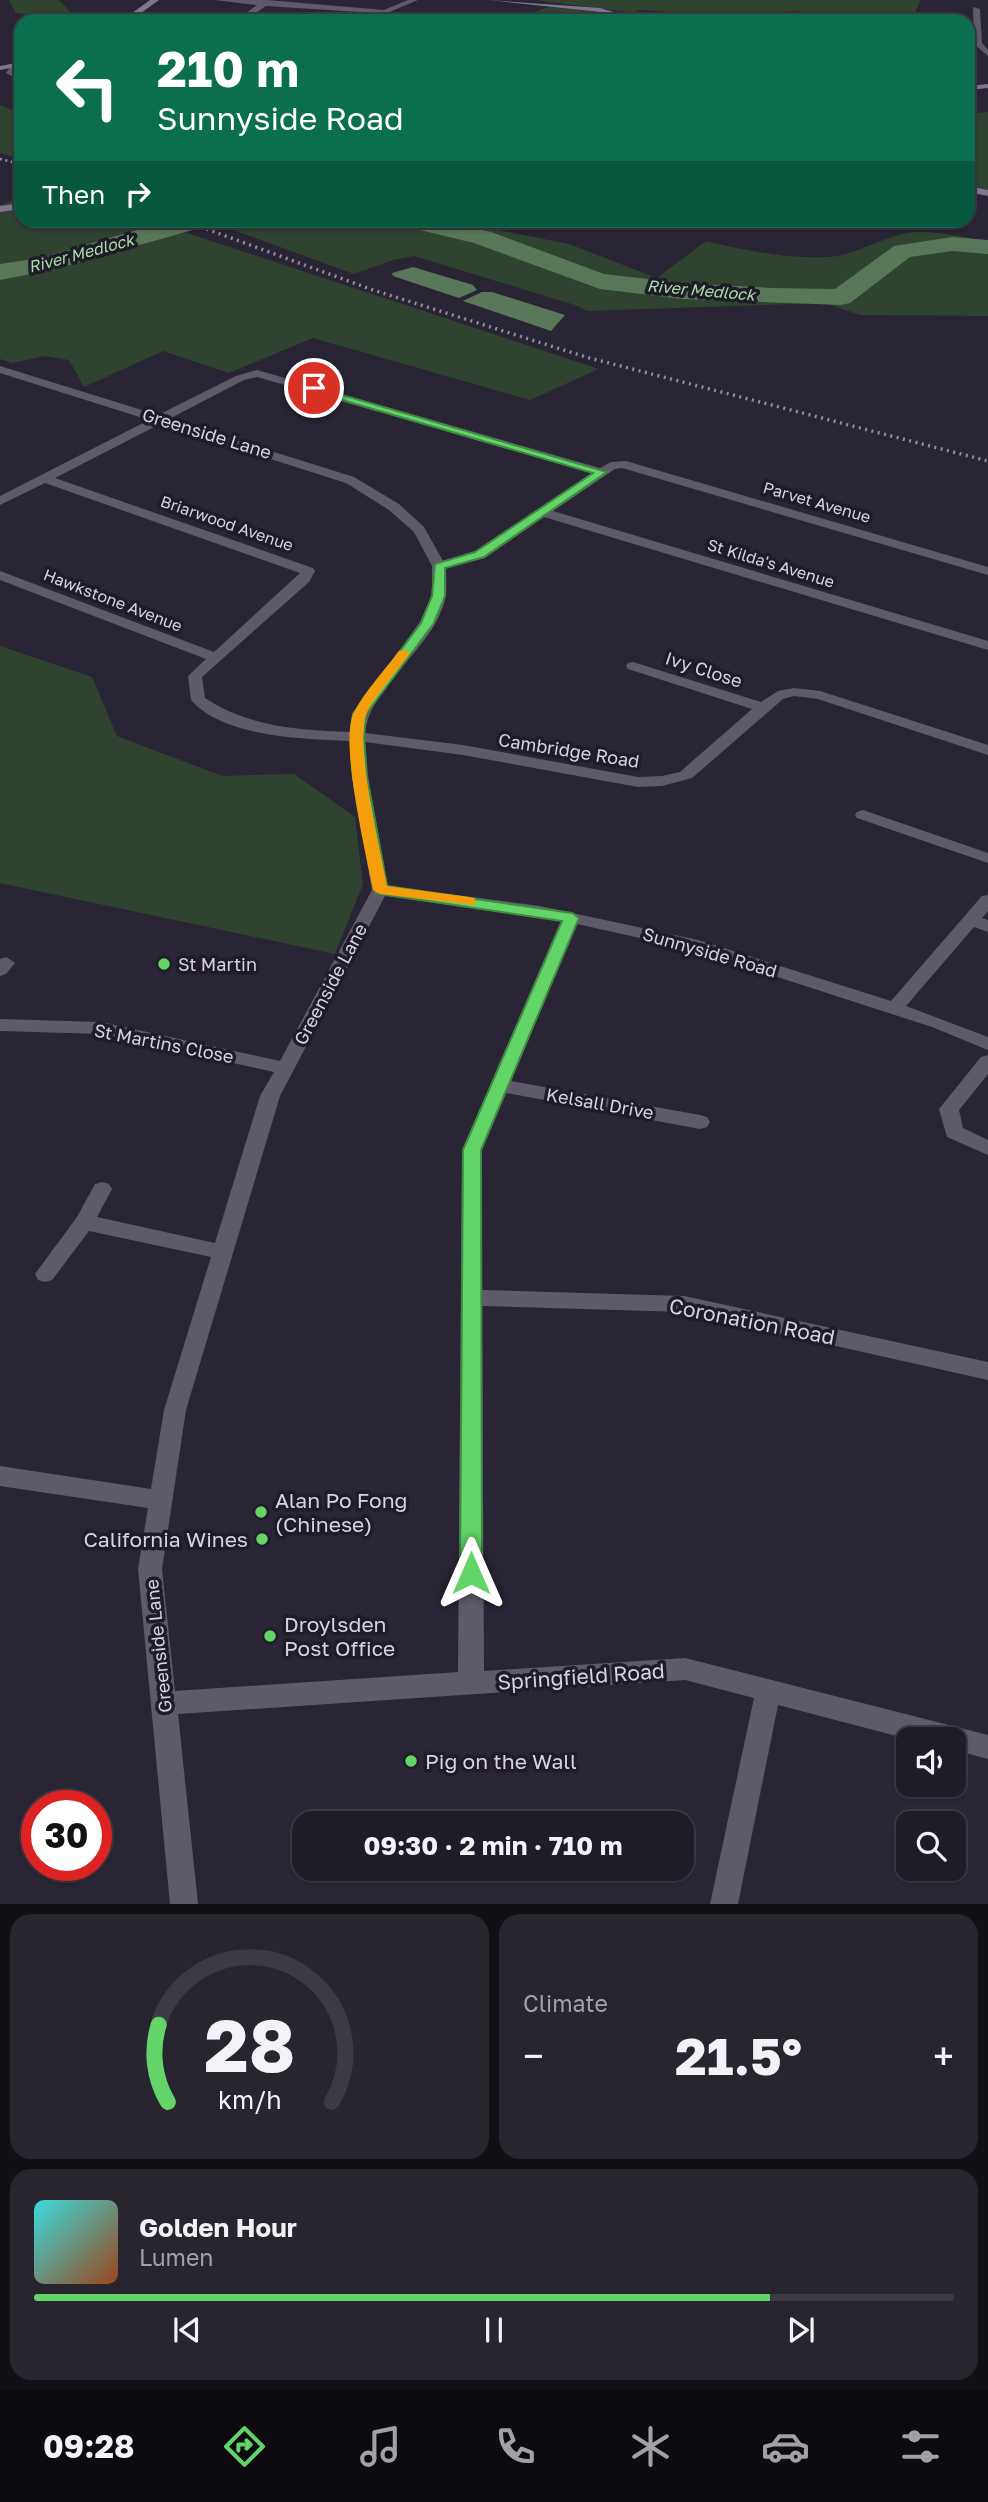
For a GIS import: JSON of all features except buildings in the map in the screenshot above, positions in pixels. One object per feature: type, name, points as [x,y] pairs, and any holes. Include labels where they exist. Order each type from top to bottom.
[{"type":"street","points":[[135,14],[155,0]]},
{"type":"street","points":[[218,0],[385,12]]},
{"type":"street","points":[[378,14],[414,0]]},
{"type":"street","points":[[492,0],[600,10],[615,14]]},
{"type":"street","points":[[249,14],[266,2]]},
{"type":"street","points":[[976,9],[978,44],[986,51]]},
{"type":"street","name":"Greenside Lane","points":[[0,369],[350,480],[394,507],[419,530],[439,566]]},
{"type":"street","points":[[0,501],[240,378],[257,373],[602,472]]},
{"type":"street","name":"Parvet Avenue","points":[[602,472],[616,464],[636,467],[988,571]]},
{"type":"street","points":[[380,890],[360,777],[357,737],[360,714],[427,623],[439,596],[439,566],[480,555],[602,472]]},
{"type":"street","name":"Briarwood Avenue","points":[[44,478],[308,571],[304,579],[195,676],[198,700],[210,710],[258,726],[357,737]]},
{"type":"street","name":"St Kilda's Avenue","points":[[544,513],[988,646]]},
{"type":"street","name":"Hawkstone Avenue","points":[[0,575],[214,657]]},
{"type":"street","name":"Ivy Close","points":[[632,666],[763,708]]},
{"type":"street","name":"Cambridge Road","points":[[357,737],[407,742],[638,782],[662,781],[693,770],[778,695],[786,693],[820,695],[988,750]]},
{"type":"street","points":[[863,815],[988,858]]},
{"type":"street","name":"Greenside Lane","points":[[184,1903],[150,1569],[176,1410],[270,1096],[380,890]]},
{"type":"street","name":"Sunnyside Road","points":[[380,890],[572,918],[698,945],[938,1023],[988,1044]]},
{"type":"street","points":[[894,1009],[988,900]]},
{"type":"street","points":[[471,1683],[472,1150],[572,918]]},
{"type":"street","points":[[971,919],[988,927]]},
{"type":"street","name":"St Martins Close","points":[[0,1025],[102,1028],[285,1068]]},
{"type":"street","points":[[988,1061],[949,1109],[954,1132],[988,1148]]},
{"type":"street","name":"Kelsall Drive","points":[[500,1085],[700,1122]]},
{"type":"street","points":[[45,1274],[84,1222],[102,1189]]},
{"type":"street","points":[[84,1222],[223,1252]]},
{"type":"street","name":"Coronation Road","points":[[471,1298],[684,1304],[988,1371]]},
{"type":"street","points":[[0,1476],[161,1500]]},
{"type":"street","name":"Springfield Road","points":[[164,1703],[685,1669],[988,1747]]},
{"type":"street","points":[[724,1903],[768,1690]]},
{"type":"shaded area","points":[[9,0],[59,0],[72,14],[24,14],[16,13]]},
{"type":"shaded area","points":[[535,0],[920,0],[915,14],[828,14],[795,11],[712,14],[638,10],[634,13]]},
{"type":"shaded area","points":[[548,7],[610,14],[530,14]]},
{"type":"shaded area","points":[[0,105],[14,110],[14,157],[0,153]]},
{"type":"shaded area","points":[[988,112],[988,190],[975,188],[975,113]]},
{"type":"shaded area","points":[[14,200],[14,228],[172,228],[599,369],[530,400],[313,338],[229,373],[163,351],[84,387],[69,360],[45,356],[12,363],[0,359],[0,205]]},
{"type":"shaded area","points":[[228,228],[488,228],[569,244],[657,278],[706,241],[767,254],[829,257],[912,232],[945,234],[988,241],[988,316],[861,315],[824,303],[587,311],[414,256],[393,260],[354,274]]},
{"type":"shaded area","points":[[413,267],[473,285],[477,290],[459,298],[393,276],[392,273]]},
{"type":"shaded area","points":[[482,292],[492,292],[565,315],[551,331],[463,301]]},
{"type":"shaded area","points":[[0,646],[92,677],[117,736],[222,776],[294,774],[355,817],[363,884],[335,954],[0,883]]},
{"type":"waterway","name":"River Medlock","points":[[0,272],[43,265],[173,228]]},
{"type":"waterway","name":"River Medlock","points":[[443,228],[482,237],[600,281],[683,291],[771,296],[841,297],[903,251],[952,244],[988,247]]},
{"type":"railway","points":[[0,159],[14,162]]},
{"type":"railway","points":[[204,228],[370,289],[586,357],[988,461]]},
{"type":"slow traffic","points":[[404,653],[360,714],[357,737],[360,777],[380,890],[469,901]]},
{"type":"place","name":"St Martin","points":[[164,964]]},
{"type":"place","name":"Alan Po Fong (Chinese)","points":[[261,1512]]},
{"type":"place","name":"California Wines","points":[[262,1539]]},
{"type":"place","name":"Droylsden Post Office","points":[[270,1636]]},
{"type":"place","name":"Pig on the Wall","points":[[411,1761]]},
{"type":"route","points":[[314,388],[602,472],[480,555],[439,566],[439,596],[427,623],[360,714],[357,737],[360,777],[380,890],[540,911],[572,918],[472,1150],[471,1573]]}]
